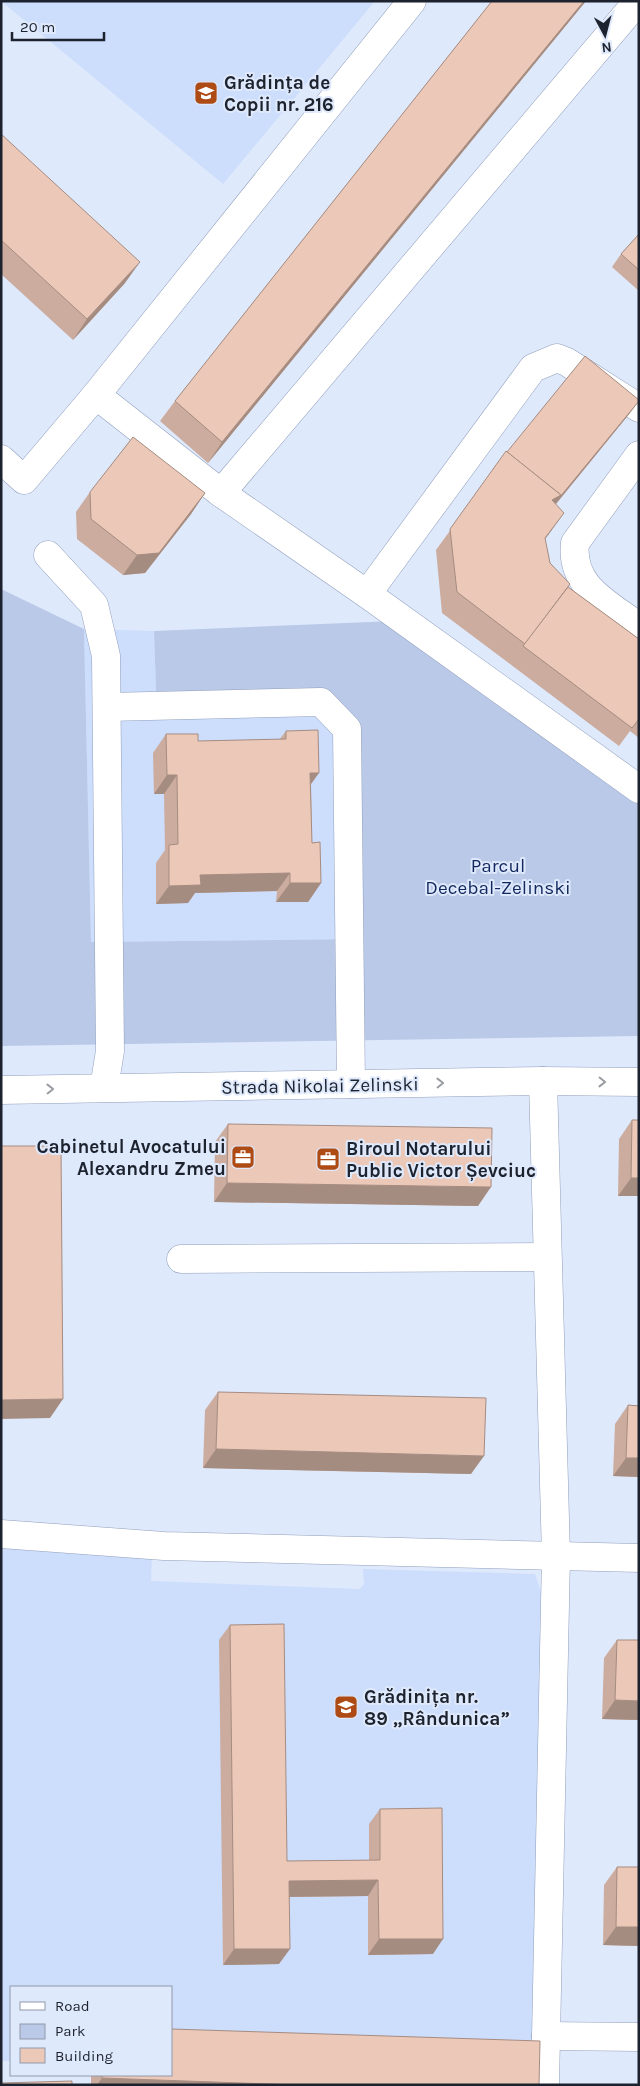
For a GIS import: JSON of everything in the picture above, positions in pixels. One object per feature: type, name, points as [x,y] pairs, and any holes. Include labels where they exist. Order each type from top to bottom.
[{"type":"street","points":[[1,459],[24,480],[96,395],[412,1]]},
{"type":"street","points":[[221,493],[638,1]]},
{"type":"street","points":[[367,594],[533,368],[557,358],[567,362],[639,408]]},
{"type":"street","points":[[96,395],[221,493],[367,594],[639,790]]},
{"type":"street","points":[[639,455],[575,543],[573,559],[579,576],[590,590],[639,627]]},
{"type":"street","points":[[48,555],[94,605],[106,656],[110,1052],[104,1088]]},
{"type":"street","points":[[107,707],[321,702],[347,729],[351,1084]]},
{"type":"street","points":[[543,1081],[556,1556],[545,2085]]},
{"type":"street","name":"Strada Nikolai Zelinski","points":[[1,1090],[543,1081],[639,1082]]},
{"type":"street","points":[[181,1259],[547,1257]]},
{"type":"street","points":[[1,1534],[164,1546],[639,1558]]},
{"type":"street","points":[[546,2036],[639,2037]]},
{"type":"shaded area","name":"Grădința de Copii nr. 216","points":[[1,1],[375,1],[223,184]]},
{"type":"shaded area","points":[[84,629],[154,631],[156,691],[343,713],[358,939],[91,942]]},
{"type":"shaded area","name":"Grădinița nr. 89 „Rândunica”","points":[[1,1539],[152,1553],[151,1581],[360,1589],[364,1584],[363,1569],[535,1574],[543,1598],[533,2040],[172,2035],[172,1986],[10,1986],[10,2061],[1,2061]]},
{"type":"green space","name":"Parcul Decebal-Zelinski","points":[[1,589],[84,629],[91,942],[358,939],[343,713],[163,698],[156,691],[154,631],[395,621],[639,797],[639,1036],[1,1046]]},
{"type":"building","points":[[492,1],[584,1],[222,442],[175,401]]},
{"type":"building","points":[[1,134],[140,262],[87,319],[1,240]]},
{"type":"building","points":[[639,234],[639,270],[621,254]]},
{"type":"building","points":[[585,356],[639,401],[555,503],[561,495],[507,452]]},
{"type":"building","points":[[133,437],[205,493],[159,553],[137,555],[91,519],[90,492]]},
{"type":"building","points":[[506,451],[561,495],[552,500],[564,513],[545,538],[550,563],[570,584],[525,644],[457,592],[450,529]]},
{"type":"building","points":[[568,587],[639,639],[639,719],[632,728],[523,646]]},
{"type":"building","points":[[318,730],[319,773],[310,773],[312,843],[320,842],[321,883],[290,883],[290,873],[200,875],[201,885],[169,886],[169,845],[178,844],[177,775],[167,775],[166,734],[198,734],[198,741],[286,739],[286,731]]},
{"type":"building","points":[[632,1120],[639,1120],[639,1178],[631,1178]]},
{"type":"building","points":[[228,1124],[492,1128],[491,1187],[227,1183]]},
{"type":"building","points":[[1,1146],[61,1146],[63,1399],[1,1400]]},
{"type":"building","points":[[218,1392],[486,1398],[484,1456],[216,1449]]},
{"type":"building","points":[[628,1405],[639,1406],[639,1458],[626,1458]]},
{"type":"building","points":[[284,1624],[287,1861],[380,1860],[380,1809],[442,1808],[443,1939],[379,1939],[378,1880],[289,1881],[290,1949],[234,1949],[230,1625]]},
{"type":"building","points":[[617,1640],[639,1640],[639,1701],[615,1700]]},
{"type":"building","points":[[617,1867],[639,1867],[639,1927],[616,1927]]},
{"type":"building","points":[[172,2029],[540,2041],[539,2085],[297,2085],[102,2078],[102,2076],[172,2076]]},
{"type":"building","points":[[72,2081],[72,2085],[1,2085],[1,2083]]},
{"type":"place","name":"Grădința de Copii nr. 216","points":[[206,93]]},
{"type":"place","name":"Cabinetul Avocatului Alexandru Zmeu","points":[[243,1157]]},
{"type":"place","name":"Biroul Notarului Public Victor Șevciuc","points":[[328,1159]]},
{"type":"place","name":"Grădinița nr. 89 „Rândunica”","points":[[346,1707]]}]
